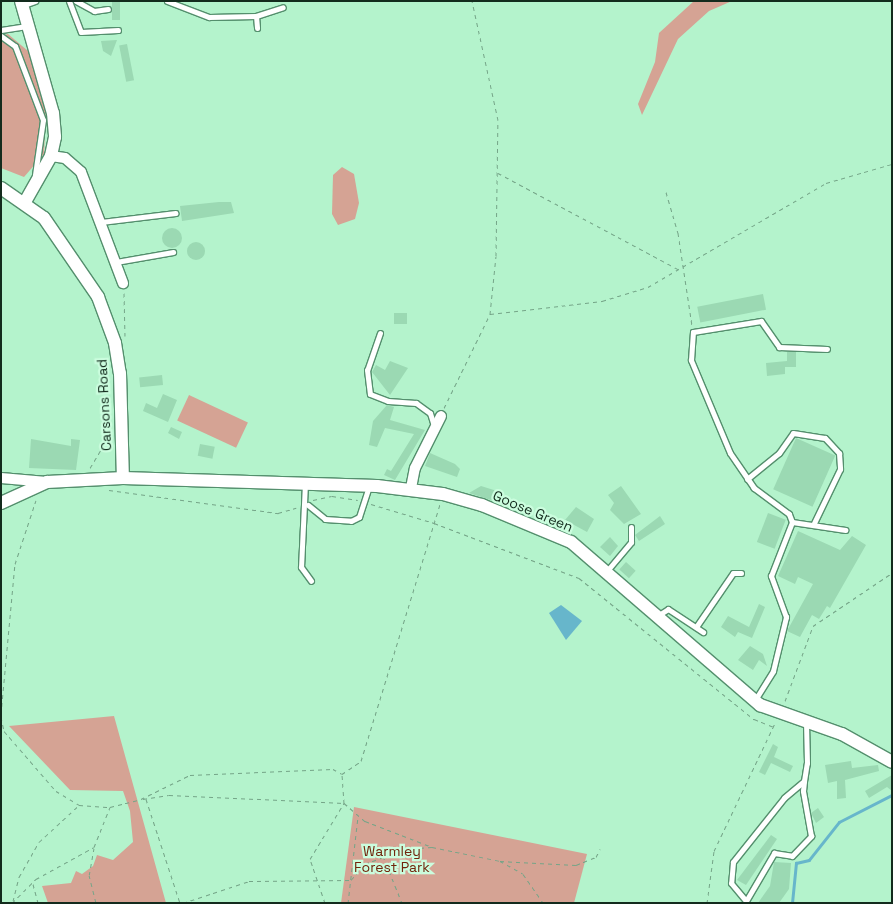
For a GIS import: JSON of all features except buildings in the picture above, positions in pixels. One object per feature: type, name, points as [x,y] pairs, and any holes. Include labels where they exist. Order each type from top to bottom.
[{"type":"street","points":[[21,3],[53,113],[51,156],[25,202]]},
{"type":"street","points":[[51,156],[65,158],[80,172],[101,222],[123,283]]},
{"type":"street","name":"Carsons Road","points":[[1,188],[25,202],[62,239],[83,270],[115,343],[123,478]]},
{"type":"street","points":[[411,488],[435,426],[441,416]]},
{"type":"street","points":[[1,478],[47,482]]},
{"type":"street","name":"Goose Green","points":[[1,503],[47,482],[80,478],[305,482],[411,488],[443,494],[544,529],[571,542],[754,700],[780,714],[856,741],[892,762]]},
{"type":"lane","points":[[21,3],[35,1]]},
{"type":"lane","points":[[69,1],[81,32],[118,30]]},
{"type":"lane","points":[[76,1],[94,10],[108,9]]},
{"type":"lane","points":[[167,1],[209,17],[256,16],[283,7]]},
{"type":"lane","points":[[256,16],[257,28]]},
{"type":"lane","points":[[1,30],[27,26]]},
{"type":"lane","points":[[1,36],[15,46],[43,120],[42,147],[32,187]]},
{"type":"lane","points":[[101,222],[175,213]]},
{"type":"lane","points":[[116,262],[173,252]]},
{"type":"lane","points":[[827,349],[779,347],[762,321],[693,332],[690,360],[716,424],[747,479],[792,522],[845,530]]},
{"type":"lane","points":[[380,333],[366,370],[370,394],[388,401],[416,403],[430,413],[435,426]]},
{"type":"lane","points":[[747,479],[779,453],[793,433],[825,438],[838,453],[840,469],[813,525]]},
{"type":"lane","points":[[305,482],[306,502],[300,567],[311,581]]},
{"type":"lane","points":[[306,502],[318,514],[340,522],[358,517],[369,485]]},
{"type":"lane","points":[[754,700],[773,671],[786,617],[771,576],[792,522]]},
{"type":"lane","points":[[606,572],[630,542],[631,527]]},
{"type":"lane","points":[[696,627],[733,573],[740,573]]},
{"type":"lane","points":[[657,616],[668,609],[703,632]]},
{"type":"lane","points":[[804,781],[784,798],[733,862],[731,883],[745,902],[774,853],[792,856],[811,836],[804,818],[806,722]]},
{"type":"path","points":[[441,416],[490,314],[498,120],[472,1]]},
{"type":"path","points":[[490,314],[602,301],[648,287],[826,183],[892,164]]},
{"type":"path","points":[[497,172],[678,269]]},
{"type":"path","points":[[666,192],[693,332]]},
{"type":"path","points":[[115,343],[126,336],[123,283]]},
{"type":"path","points":[[80,478],[97,461],[113,428],[121,423]]},
{"type":"path","points":[[103,490],[278,513],[306,502],[332,496],[434,523],[579,578],[754,719],[774,727]]},
{"type":"path","points":[[342,774],[361,761],[443,494]]},
{"type":"path","points":[[1,714],[15,564],[37,498]]},
{"type":"path","points":[[706,903],[714,851],[780,714],[813,626],[892,573]]},
{"type":"path","points":[[1,717],[4,731]]},
{"type":"path","points":[[1,728],[56,791],[79,805],[110,807],[141,799],[169,795],[344,803],[358,816],[432,847],[500,861],[576,865],[596,857],[600,849]]},
{"type":"path","points":[[141,799],[190,775],[333,770],[342,774]]},
{"type":"path","points":[[325,903],[320,880],[310,859],[344,803],[342,774]]},
{"type":"path","points":[[146,798],[180,903]]},
{"type":"path","points":[[13,902],[19,877],[39,842],[79,805]]},
{"type":"path","points":[[96,903],[89,875],[94,847],[110,807]]},
{"type":"path","points":[[348,903],[358,816]]},
{"type":"path","points":[[13,902],[33,883],[94,847]]},
{"type":"path","points":[[183,903],[249,881],[351,880],[366,864],[383,855],[432,847]]},
{"type":"path","points":[[383,855],[402,903]]},
{"type":"path","points":[[500,861],[524,874],[543,903]]},
{"type":"path","points":[[33,883],[38,903]]},
{"type":"green space","points":[[694,1],[732,1],[709,11],[678,39],[642,115],[638,104],[655,62],[659,33]]},
{"type":"green space","points":[[8,34],[28,51],[46,109],[44,154],[24,177],[1,168],[1,36]]},
{"type":"green space","points":[[342,167],[354,174],[359,203],[355,219],[338,225],[332,214],[333,175]]},
{"type":"green space","points":[[189,395],[248,422],[236,448],[177,420]]},
{"type":"green space","points":[[114,716],[166,903],[48,903],[42,886],[71,883],[76,871],[82,874],[93,866],[97,855],[113,860],[133,842],[130,811],[123,791],[70,790],[9,726]]},
{"type":"green space","name":"Warmley Forest Park","points":[[354,807],[587,854],[574,903],[341,903]]},
{"type":"water","points":[[561,605],[582,621],[566,640],[549,613]]},
{"type":"waterway","points":[[792,903],[796,863],[809,860],[839,822],[892,795]]}]
